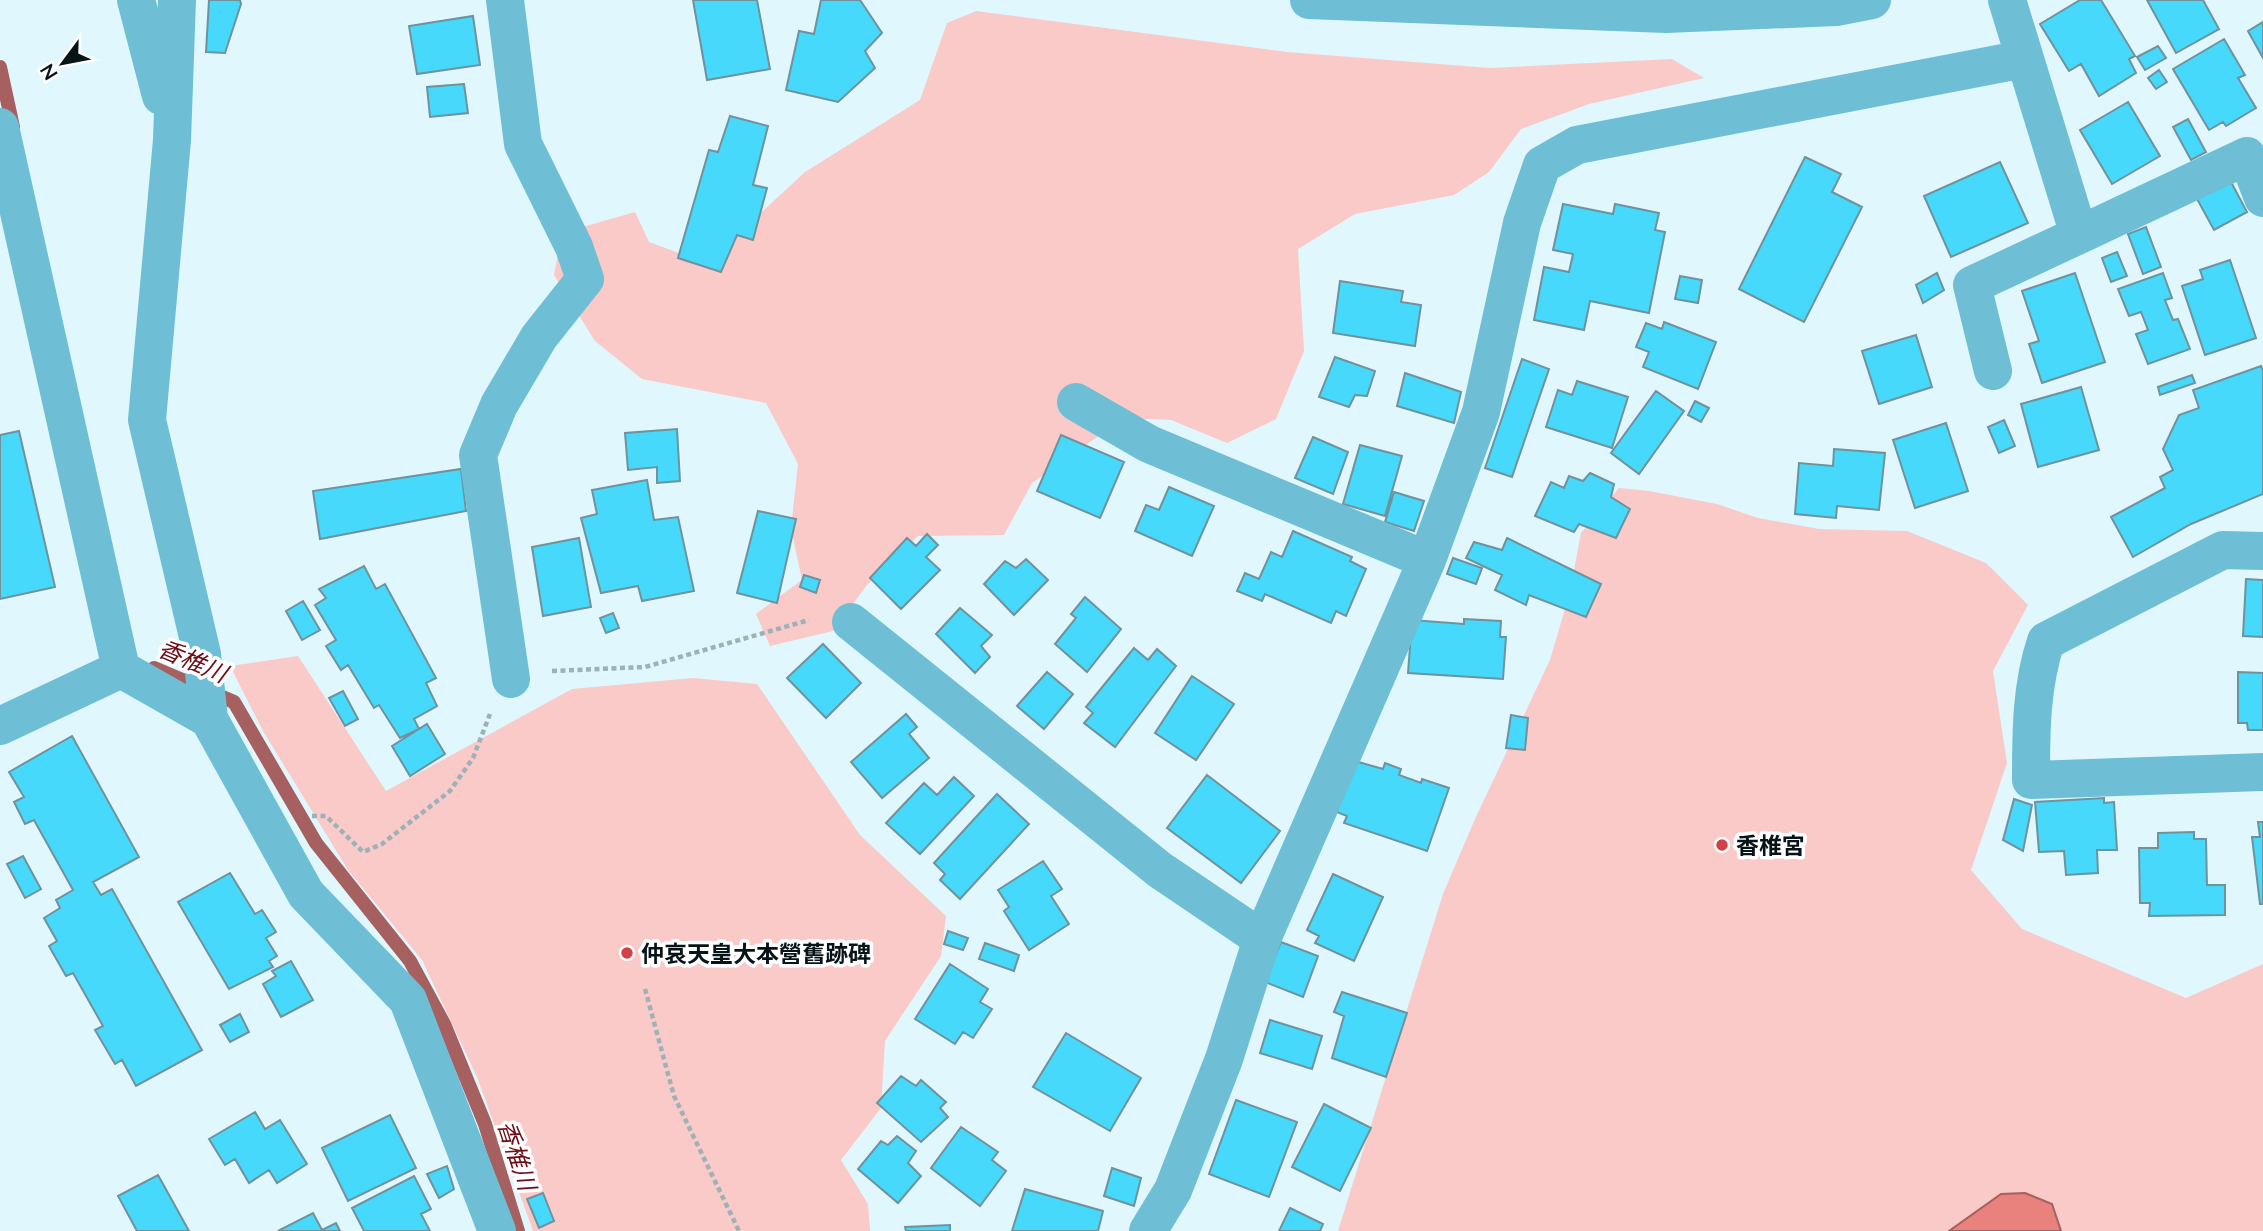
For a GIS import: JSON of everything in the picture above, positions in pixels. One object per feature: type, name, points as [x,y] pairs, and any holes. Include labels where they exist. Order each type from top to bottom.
[{"type":"street","points":[[136,0],[172,141]]},
{"type":"street","points":[[177,0],[172,141],[147,420],[202,654],[209,719],[306,894],[408,1000],[497,1231]]},
{"type":"street","points":[[505,0],[523,144],[574,247],[585,279],[539,337],[499,405],[478,455],[511,679]]},
{"type":"street","points":[[1309,0],[1665,7],[1836,7],[1872,0]]},
{"type":"street","points":[[2007,0],[2079,235]]},
{"type":"street","points":[[1148,1231],[1172,1190],[1224,1059],[1262,939],[1427,560],[1480,412],[1522,223],[1542,165],[1577,145],[2024,59]]},
{"type":"street","points":[[0,127],[121,669],[209,719]]},
{"type":"street","points":[[1993,371],[1972,285],[2255,151],[2263,198]]},
{"type":"street","points":[[1076,402],[1149,443],[1427,560]]},
{"type":"street","points":[[2263,551],[2223,550],[2046,641],[2037,667],[2031,717],[2031,780],[2263,772]]},
{"type":"street","points":[[851,622],[1160,870],[1262,939]]},
{"type":"street","points":[[0,726],[121,669]]},
{"type":"path","points":[[269,826],[285,816],[326,816],[363,852],[382,844],[450,791],[473,758],[489,716],[489,694],[524,670],[583,671],[645,667],[824,616],[851,622]]},
{"type":"path","points":[[645,989],[674,1096],[739,1231]]},
{"type":"shaded area","points":[[976,11],[1287,52],[1490,68],[1672,59],[1704,78],[1589,104],[1521,129],[1489,172],[1454,195],[1355,214],[1298,249],[1304,351],[1276,419],[1227,443],[1171,420],[1124,418],[1032,483],[1004,535],[918,536],[867,585],[833,631],[770,646],[756,614],[802,580],[791,528],[798,464],[766,403],[642,379],[595,341],[554,275],[562,233],[635,212],[649,242],[687,256],[751,222],[805,172],[920,100],[947,23]]},
{"type":"shaded area","name":"香椎宮","points":[[1619,488],[1717,504],[1758,518],[1819,529],[1907,531],[1986,563],[2028,605],[1993,671],[2007,763],[1971,870],[2022,929],[2186,998],[2263,964],[2263,1231],[1338,1231],[1443,894],[1550,660],[1570,592],[1581,533]]},
{"type":"shaded area","points":[[298,656],[386,791],[572,689],[693,678],[757,684],[860,835],[946,916],[941,956],[885,1041],[881,1108],[841,1160],[868,1204],[870,1231],[533,1231],[477,1077],[422,960],[348,870],[263,731],[230,666]]},
{"type":"shaded area","points":[[2025,1193],[2052,1204],[2061,1231],[1949,1231],[2001,1194]]},
{"type":"building","points":[[209,0],[240,0],[225,53],[206,52]]},
{"type":"building","points":[[693,0],[757,0],[770,69],[707,80]]},
{"type":"building","points":[[821,0],[860,0],[882,33],[865,51],[875,68],[838,102],[786,90],[799,31],[814,34]]},
{"type":"building","points":[[2080,0],[2101,0],[2135,56],[2129,59],[2136,73],[2099,96],[2081,64],[2069,71],[2040,24]]},
{"type":"building","points":[[2147,0],[2203,0],[2219,29],[2176,53]]},
{"type":"building","points":[[473,16],[480,65],[417,74],[409,26]]},
{"type":"building","points":[[2263,22],[2263,58],[2248,31]]},
{"type":"building","points":[[2224,39],[2245,75],[2238,78],[2256,108],[2226,126],[2223,122],[2209,130],[2173,69]]},
{"type":"building","points":[[2158,46],[2166,58],[2145,70],[2137,57]]},
{"type":"building","points":[[2159,70],[2167,82],[2156,89],[2148,78]]},
{"type":"building","points":[[464,84],[468,113],[430,117],[427,87]]},
{"type":"building","points":[[2128,102],[2160,156],[2112,184],[2080,130]]},
{"type":"building","points":[[730,116],[768,126],[753,185],[767,188],[753,240],[737,235],[721,272],[678,258],[709,150],[718,152]]},
{"type":"building","points":[[2188,119],[2206,152],[2191,160],[2173,127]]},
{"type":"building","points":[[1805,157],[1841,174],[1832,192],[1862,207],[1804,322],[1739,289]]},
{"type":"building","points":[[2000,162],[2028,223],[1951,257],[1924,196]]},
{"type":"building","points":[[2230,180],[2247,212],[2214,230],[2197,199]]},
{"type":"building","points":[[1563,204],[1613,214],[1615,204],[1659,213],[1655,230],[1665,232],[1649,313],[1590,301],[1584,330],[1534,320],[1544,267],[1569,272],[1573,254],[1553,250]]},
{"type":"building","points":[[2146,227],[2161,267],[2143,274],[2128,234]]},
{"type":"building","points":[[2117,252],[2127,276],[2111,282],[2102,258]]},
{"type":"building","points":[[2230,260],[2256,338],[2205,355],[2182,286],[2203,279],[2200,270]]},
{"type":"building","points":[[1937,273],[1944,290],[1923,303],[1916,285]]},
{"type":"building","points":[[2075,273],[2105,362],[2042,383],[2029,344],[2039,341],[2022,291]]},
{"type":"building","points":[[2163,273],[2172,298],[2165,300],[2173,320],[2178,319],[2190,349],[2148,364],[2136,334],[2148,330],[2141,312],[2129,316],[2118,289]]},
{"type":"building","points":[[1680,276],[1702,280],[1698,303],[1675,299]]},
{"type":"building","points":[[1340,281],[1403,291],[1401,302],[1421,305],[1415,346],[1333,333]]},
{"type":"building","points":[[1664,322],[1716,342],[1698,389],[1643,367],[1649,352],[1636,347],[1646,323],[1662,329]]},
{"type":"building","points":[[1916,335],[1932,387],[1879,404],[1862,351]]},
{"type":"building","points":[[1335,357],[1375,371],[1367,396],[1355,395],[1349,407],[1319,397]]},
{"type":"building","points":[[1522,359],[1549,369],[1512,477],[1485,468]]},
{"type":"building","points":[[2261,366],[2263,494],[2191,524],[2133,557],[2111,517],[2165,488],[2160,477],[2173,470],[2163,449],[2179,415],[2199,408],[2193,390]]},
{"type":"building","points":[[1405,373],[1461,392],[1454,423],[1397,406]]},
{"type":"building","points":[[2192,375],[2195,383],[2160,395],[2158,387]]},
{"type":"building","points":[[1577,381],[1628,397],[1612,448],[1546,427],[1558,390],[1572,395]]},
{"type":"building","points":[[2081,387],[2099,450],[2038,467],[2021,404]]},
{"type":"building","points":[[1656,391],[1684,411],[1639,474],[1611,453]]},
{"type":"building","points":[[1695,401],[1709,408],[1701,422],[1688,415]]},
{"type":"building","points":[[2004,420],[2015,446],[1999,453],[1988,427]]},
{"type":"building","points":[[1946,423],[1968,491],[1915,508],[1893,440]]},
{"type":"building","points":[[677,429],[680,481],[657,483],[657,467],[628,470],[625,433]]},
{"type":"building","points":[[19,431],[55,587],[0,599],[0,435]]},
{"type":"building","points":[[1061,435],[1124,462],[1100,518],[1037,491]]},
{"type":"building","points":[[1313,437],[1348,452],[1333,494],[1295,478]]},
{"type":"building","points":[[1360,445],[1402,456],[1385,516],[1343,504]]},
{"type":"building","points":[[1834,449],[1885,453],[1879,510],[1837,506],[1836,518],[1795,514],[1799,463],[1833,466]]},
{"type":"building","points":[[461,469],[466,511],[320,539],[313,491]]},
{"type":"building","points":[[1590,473],[1614,484],[1611,497],[1630,509],[1616,538],[1579,524],[1574,532],[1535,516],[1551,482],[1564,488],[1569,476],[1583,481]]},
{"type":"building","points":[[647,480],[654,520],[678,517],[694,591],[642,601],[638,586],[601,593],[581,518],[597,514],[592,490]]},
{"type":"building","points":[[1169,487],[1214,506],[1192,556],[1135,531],[1146,505],[1159,510]]},
{"type":"building","points":[[1394,492],[1424,501],[1414,531],[1385,522]]},
{"type":"building","points":[[758,511],[796,519],[777,603],[737,593]]},
{"type":"building","points":[[1293,531],[1352,557],[1350,561],[1366,569],[1346,616],[1336,611],[1331,623],[1265,594],[1262,601],[1237,591],[1245,573],[1259,579],[1271,552],[1282,557]]},
{"type":"building","points":[[927,534],[938,545],[926,557],[940,570],[901,609],[870,578],[907,538],[916,546]]},
{"type":"building","points":[[579,538],[591,607],[543,616],[532,547]]},
{"type":"building","points":[[1507,538],[1601,584],[1586,617],[1529,595],[1526,605],[1495,590],[1502,575],[1466,558],[1474,542],[1502,550]]},
{"type":"building","points":[[1453,558],[1482,568],[1476,584],[1447,574]]},
{"type":"building","points":[[1026,559],[1048,580],[1014,615],[984,584],[1005,561],[1016,568]]},
{"type":"building","points":[[364,566],[376,589],[385,584],[436,678],[426,683],[437,706],[414,719],[419,729],[400,738],[379,705],[374,708],[348,665],[341,670],[326,646],[336,640],[315,605],[326,598],[319,589]]},
{"type":"building","points":[[804,575],[820,580],[816,593],[800,587]]},
{"type":"building","points":[[2246,579],[2263,580],[2263,637],[2243,636]]},
{"type":"building","points":[[1085,597],[1121,629],[1087,672],[1055,644],[1076,618],[1071,614]]},
{"type":"building","points":[[303,601],[320,630],[302,640],[286,611]]},
{"type":"building","points":[[960,608],[992,635],[981,646],[990,657],[975,673],[936,634]]},
{"type":"building","points":[[613,613],[619,628],[606,633],[600,618]]},
{"type":"building","points":[[1464,619],[1501,621],[1500,637],[1506,637],[1503,679],[1408,673],[1412,620],[1464,624]]},
{"type":"building","points":[[823,644],[861,683],[826,718],[787,678]]},
{"type":"building","points":[[1134,648],[1148,660],[1157,649],[1176,666],[1115,747],[1084,723],[1093,713],[1086,707]]},
{"type":"building","points":[[1047,672],[1073,694],[1044,729],[1017,706]]},
{"type":"building","points":[[2238,672],[2263,673],[2263,730],[2248,730],[2247,723],[2238,723]]},
{"type":"building","points":[[1192,676],[1234,704],[1196,760],[1155,733]]},
{"type":"building","points":[[343,691],[358,719],[345,726],[329,698]]},
{"type":"building","points":[[906,714],[917,727],[909,734],[929,758],[882,798],[851,762]]},
{"type":"building","points":[[1511,715],[1528,718],[1525,750],[1506,748]]},
{"type":"building","points":[[427,724],[445,754],[410,776],[392,746]]},
{"type":"building","points":[[72,736],[139,857],[93,882],[101,895],[112,889],[202,1050],[136,1086],[122,1060],[115,1064],[95,1030],[103,1026],[73,973],[66,976],[49,946],[57,941],[44,918],[60,908],[56,900],[73,890],[34,820],[25,824],[14,802],[24,797],[9,772]]},
{"type":"building","points":[[1355,761],[1383,769],[1385,763],[1401,769],[1399,775],[1421,783],[1422,779],[1449,788],[1427,851],[1344,823],[1347,816],[1334,811]]},
{"type":"building","points":[[1207,775],[1280,831],[1241,883],[1167,828]]},
{"type":"building","points":[[954,777],[974,796],[920,854],[886,823],[924,783],[937,795]]},
{"type":"building","points":[[997,794],[1029,824],[960,899],[940,880],[945,874],[934,863]]},
{"type":"building","points":[[2104,798],[2104,803],[2114,802],[2117,850],[2097,850],[2098,873],[2066,875],[2064,851],[2039,852],[2035,802]]},
{"type":"building","points":[[2014,799],[2032,805],[2023,851],[2003,840]]},
{"type":"building","points":[[2258,822],[2263,822],[2263,904],[2260,904],[2252,837],[2260,837]]},
{"type":"building","points":[[2194,832],[2194,839],[2206,839],[2207,885],[2225,885],[2225,915],[2149,916],[2150,903],[2140,903],[2139,848],[2158,848],[2158,833]]},
{"type":"building","points":[[23,856],[41,889],[25,898],[7,864]]},
{"type":"building","points":[[1043,861],[1062,889],[1051,896],[1069,924],[1029,950],[1004,911],[1009,907],[998,890]]},
{"type":"building","points":[[230,873],[255,914],[262,910],[276,932],[266,938],[277,956],[269,961],[273,967],[229,989],[178,902]]},
{"type":"building","points":[[1333,874],[1383,897],[1354,961],[1315,943],[1319,936],[1307,930]]},
{"type":"building","points":[[948,931],[968,938],[963,950],[944,944]]},
{"type":"building","points":[[1281,942],[1318,956],[1303,997],[1265,982]]},
{"type":"building","points":[[985,943],[1019,955],[1014,971],[979,959]]},
{"type":"building","points":[[291,961],[313,1000],[281,1017],[263,984],[276,976],[272,971]]},
{"type":"building","points":[[950,964],[988,989],[980,1002],[992,1009],[973,1038],[963,1032],[955,1044],[915,1019]]},
{"type":"building","points":[[1342,992],[1407,1013],[1386,1077],[1332,1058],[1344,1016],[1334,1012]]},
{"type":"building","points":[[240,1014],[249,1032],[230,1042],[220,1025]]},
{"type":"building","points":[[1270,1020],[1322,1036],[1312,1069],[1260,1053]]},
{"type":"building","points":[[1066,1033],[1141,1078],[1110,1131],[1033,1087]]},
{"type":"building","points":[[901,1076],[916,1086],[921,1080],[946,1102],[940,1108],[948,1117],[921,1142],[877,1103]]},
{"type":"building","points":[[1236,1100],[1297,1122],[1269,1197],[1209,1174]]},
{"type":"building","points":[[1324,1104],[1371,1128],[1340,1191],[1292,1167]]},
{"type":"building","points":[[255,1112],[265,1129],[280,1120],[307,1164],[277,1183],[269,1170],[249,1183],[235,1159],[225,1165],[209,1139]]},
{"type":"building","points":[[390,1115],[416,1168],[348,1201],[322,1148]]},
{"type":"building","points":[[961,1127],[998,1152],[992,1160],[1006,1171],[980,1206],[931,1168]]},
{"type":"building","points":[[897,1136],[916,1151],[908,1163],[921,1176],[898,1203],[858,1169],[881,1141],[888,1145]]},
{"type":"building","points":[[447,1166],[454,1189],[439,1198],[427,1174]]},
{"type":"building","points":[[1112,1168],[1141,1178],[1134,1206],[1104,1196]]},
{"type":"building","points":[[158,1175],[189,1231],[137,1231],[118,1196]]},
{"type":"building","points":[[414,1176],[431,1209],[421,1214],[430,1231],[364,1231],[352,1208]]},
{"type":"building","points":[[1025,1189],[1103,1211],[1098,1231],[1012,1231]]},
{"type":"building","points":[[543,1193],[554,1221],[539,1228],[527,1199]]},
{"type":"building","points":[[1290,1208],[1323,1224],[1320,1231],[1279,1231]]},
{"type":"building","points":[[313,1213],[322,1230],[336,1223],[340,1231],[278,1231]]},
{"type":"building","points":[[950,1225],[950,1231],[906,1231],[905,1227]]},
{"type":"waterway","name":"香椎川","points":[[0,67],[13,127]]},
{"type":"waterway","name":"香椎川","points":[[154,668],[234,702],[316,843],[410,961],[444,1024],[485,1124],[518,1231]]},
{"type":"place","name":"香椎宮","points":[[1722,845]]},
{"type":"place","name":"仲哀天皇大本營舊跡碑","points":[[627,953]]}]
